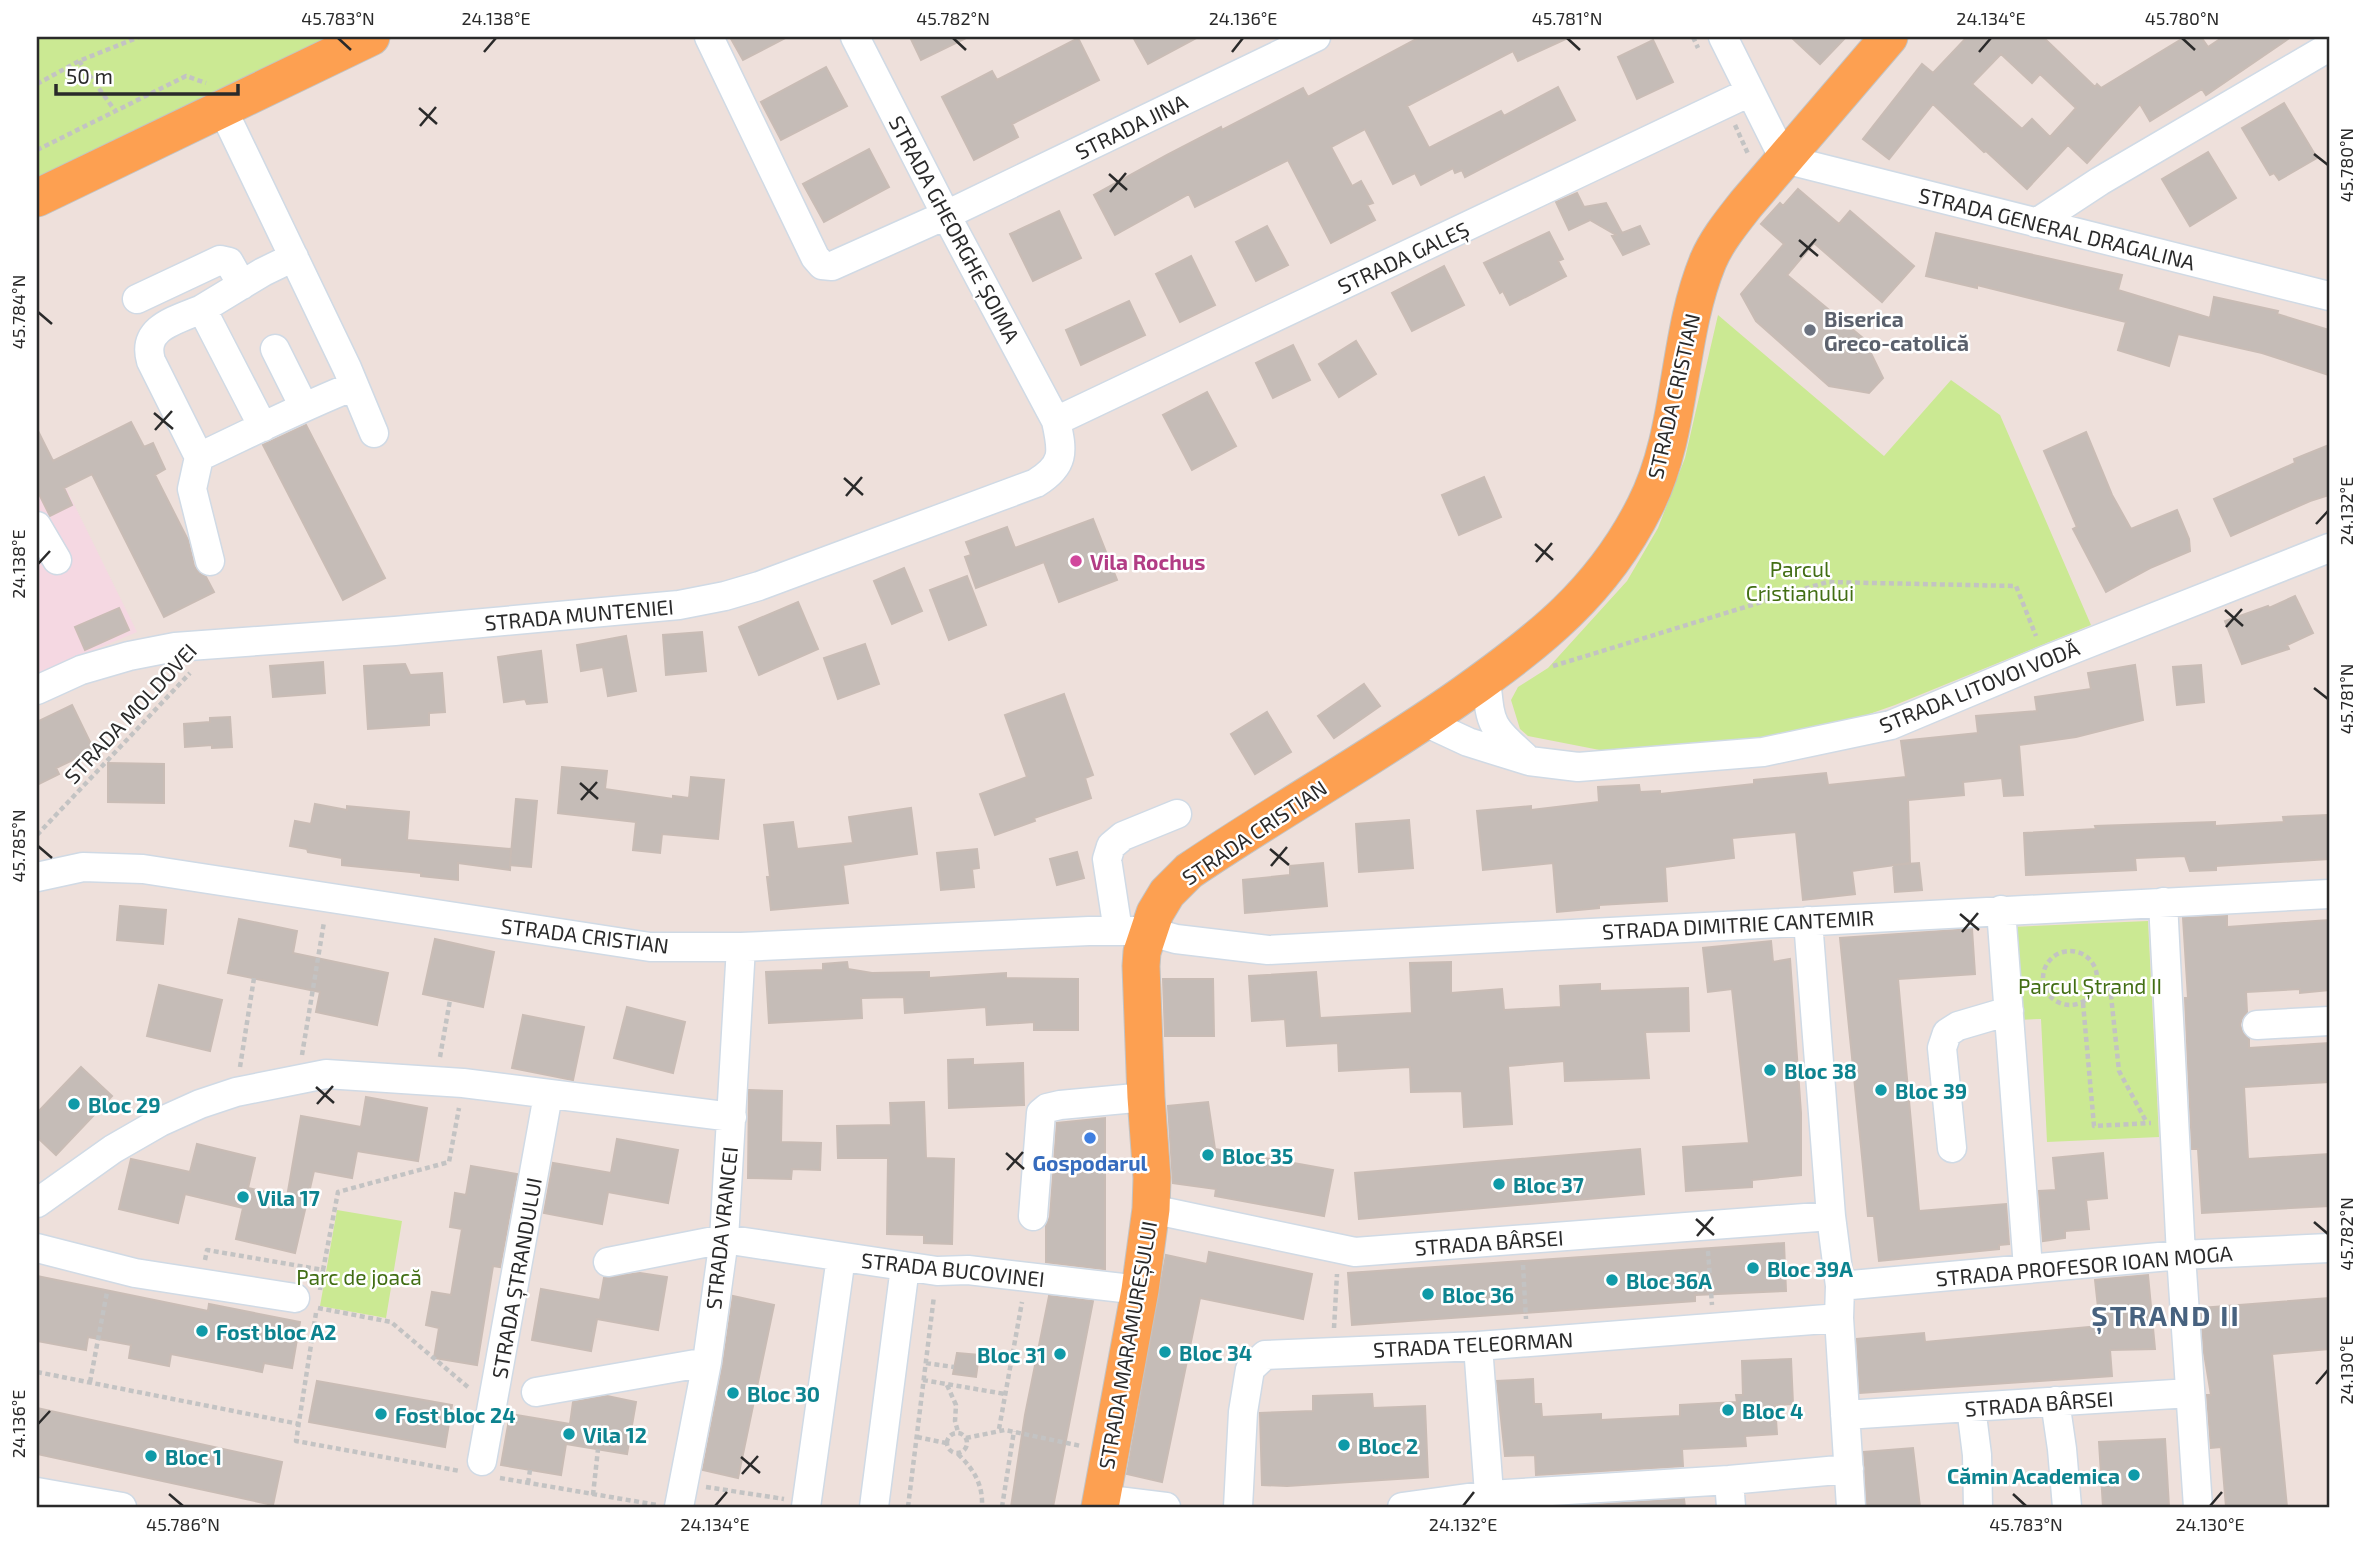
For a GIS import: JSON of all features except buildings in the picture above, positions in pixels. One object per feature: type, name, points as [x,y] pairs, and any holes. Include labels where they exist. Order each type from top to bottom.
[{"type":"main road","points":[[37,198],[370,37]]},
{"type":"main road","name":"STRADA CRISTIAN","points":[[1133,931],[1155,913],[1167,894],[1189,871],[1425,722],[1555,625],[1591,589],[1621,548],[1646,504],[1665,451],[1688,329],[1709,259],[1724,232],[1746,204],[1889,37]]},
{"type":"main road","name":"STRADA MARAMUREȘULUI","points":[[1100,1503],[1140,1290],[1151,1209],[1152,1178],[1141,966],[1133,931]]},
{"type":"street","name":"STRADA JINA","points":[[709,37],[815,257],[822,265],[832,267],[1316,37]]},
{"type":"street","name":"STRADA GHEORGHE ȘOIMA","points":[[855,37],[1056,421]]},
{"type":"street","points":[[1723,37],[1784,159]]},
{"type":"street","points":[[2036,223],[2100,181],[2329,47]]},
{"type":"street","name":"STRADA GALEȘ","points":[[1056,421],[1750,92]]},
{"type":"street","points":[[222,108],[355,386],[374,433]]},
{"type":"street","name":"STRADA GENERAL DRAGALINA","points":[[1784,159],[2329,296]]},
{"type":"street","points":[[210,561],[192,488],[199,457],[151,361],[148,350],[150,339],[162,327],[202,309],[294,257]]},
{"type":"street","points":[[137,299],[220,260],[229,262],[234,267],[242,285]]},
{"type":"street","points":[[202,309],[263,427]]},
{"type":"street","points":[[275,349],[304,407]]},
{"type":"street","points":[[199,457],[355,386]]},
{"type":"street","name":"STRADA MUNTENIEI","points":[[37,690],[81,670],[129,656],[175,647],[679,606],[725,596],[759,586],[1036,484],[1051,474],[1059,460],[1062,446],[1056,421]]},
{"type":"street","points":[[37,526],[57,560]]},
{"type":"street","name":"STRADA LITOVOI VODĂ","points":[[1425,722],[1468,742],[1529,761],[1578,767],[1763,752],[1891,725],[2046,660],[2329,548]]},
{"type":"street","points":[[1486,679],[1490,721],[1498,733],[1529,761]]},
{"type":"street","points":[[1133,931],[1107,859],[1111,846],[1123,836],[1177,814]]},
{"type":"street","name":"STRADA CRISTIAN","points":[[37,877],[83,867],[143,869],[650,947],[741,947],[1133,931]]},
{"type":"street","name":"STRADA DIMITRIE CANTEMIR","points":[[1133,931],[1268,950],[2329,894]]},
{"type":"street","points":[[2163,902],[2181,1255],[2198,1507]]},
{"type":"street","points":[[2001,910],[2028,1268]]},
{"type":"street","points":[[1808,921],[1831,1216],[1840,1286],[1839,1318],[1851,1507]]},
{"type":"street","name":"STRADA VRANCEI","points":[[690,1502],[706,1362],[724,1240],[741,947]]},
{"type":"street","points":[[1952,1148],[1942,1048],[1947,1033],[1958,1026],[2009,1011]]},
{"type":"street","points":[[2257,1025],[2329,1021]]},
{"type":"street","points":[[37,1203],[113,1149],[160,1122],[200,1104],[236,1092],[326,1074],[450,1083],[732,1117]]},
{"type":"street","name":"STRADA ȘTRANDULUI","points":[[482,1461],[548,1095]]},
{"type":"street","points":[[1033,1216],[1041,1113],[1047,1108],[1060,1105],[1146,1097]]},
{"type":"street","name":"STRADA BÂRSEI","points":[[1151,1209],[1356,1252],[1831,1216]]},
{"type":"street","name":"STRADA BUCOVINEI","points":[[608,1262],[724,1240],[937,1271],[968,1270],[1023,1289],[1140,1290]]},
{"type":"street","points":[[37,1248],[112,1267],[306,1303]]},
{"type":"street","name":"STRADA PROFESOR IOAN MOGA","points":[[1840,1286],[2181,1255],[2329,1248]]},
{"type":"street","points":[[799,1504],[841,1257]]},
{"type":"street","points":[[874,1507],[905,1267]]},
{"type":"street","name":"STRADA TELEORMAN","points":[[1238,1507],[1243,1412],[1250,1369],[1265,1354],[1478,1346],[1839,1318]]},
{"type":"street","points":[[1478,1346],[1490,1501]]},
{"type":"street","points":[[536,1392],[706,1362]]},
{"type":"street","name":"STRADA BÂRSEI","points":[[1845,1415],[2190,1393]]},
{"type":"street","points":[[2055,1401],[2067,1507]]},
{"type":"street","points":[[1971,1407],[1977,1455],[1978,1507]]},
{"type":"street","points":[[1402,1507],[1490,1501],[1730,1494],[1849,1469]]},
{"type":"street","points":[[41,1497],[122,1507]]},
{"type":"street","points":[[1100,1503],[1166,1507]]},
{"type":"path","points":[[37,83],[79,61],[139,37]]},
{"type":"path","points":[[79,61],[116,111]]},
{"type":"path","points":[[1548,668],[1827,582],[2016,586],[2046,660]]},
{"type":"path","name":"STRADA MOLDOVEI","points":[[37,835],[217,643]]},
{"type":"path","points":[[2062,951],[2080,952],[2094,963],[2097,972],[2096,986],[2083,1003],[2065,1005],[2050,996],[2043,980],[2047,962],[2062,951]]},
{"type":"path","points":[[298,1078],[318,953]]},
{"type":"path","points":[[236,1092],[254,978]]},
{"type":"path","points":[[2096,986],[2166,983]]},
{"type":"path","points":[[2110,986],[2119,1071],[2147,1123]]},
{"type":"path","points":[[296,1441],[306,1303],[323,1270],[338,1192],[449,1162],[450,1000]]},
{"type":"path","points":[[2083,1003],[2094,1126],[2175,1122]]},
{"type":"path","points":[[1707,1226],[1713,1328]]},
{"type":"path","points":[[1521,1240],[1527,1342]]},
{"type":"path","points":[[1333,1351],[1338,1249]]},
{"type":"path","points":[[201,1283],[207,1250],[323,1270]]},
{"type":"path","points":[[90,1382],[112,1267]]},
{"type":"path","points":[[1009,1301],[1023,1289]]},
{"type":"path","points":[[999,1429],[1023,1289]]},
{"type":"path","points":[[908,1507],[934,1294],[947,1295]]},
{"type":"path","points":[[306,1303],[391,1322],[477,1395],[495,1397]]},
{"type":"path","points":[[926,1363],[954,1367]]},
{"type":"path","points":[[37,1372],[299,1424]]},
{"type":"path","points":[[923,1380],[1005,1394]]},
{"type":"path","points":[[947,1385],[956,1405],[955,1421],[958,1432],[966,1438]]},
{"type":"path","points":[[966,1438],[999,1429],[1109,1453]]},
{"type":"path","points":[[1002,1507],[1014,1431]]},
{"type":"path","points":[[958,1432],[949,1436],[946,1443],[948,1449],[958,1453],[973,1469],[983,1492],[982,1507]]},
{"type":"path","points":[[916,1437],[946,1443]]},
{"type":"path","points":[[958,1453],[966,1448],[966,1438]]},
{"type":"path","points":[[593,1494],[598,1449]]},
{"type":"path","points":[[528,1483],[530,1470]]},
{"type":"path","points":[[690,1502],[702,1486],[799,1504]]},
{"type":"shaded area","points":[[37,429],[137,632],[37,674]]},
{"type":"green space","points":[[37,37],[367,37],[37,198]]},
{"type":"green space","name":"Parcul Cristianului","points":[[1718,315],[1884,456],[1951,380],[2000,415],[2091,625],[1895,705],[1838,725],[1772,740],[1615,753],[1528,736],[1520,729],[1511,700],[1518,687],[1548,668],[1627,581],[1658,528],[1685,458]]},
{"type":"green space","name":"Parcul Ștrand II","points":[[2148,921],[2159,1137],[2047,1142],[2041,1019],[2016,1020],[2011,927]]},
{"type":"green space","name":"Parc de joacă","points":[[337,1210],[402,1221],[386,1318],[320,1306]]},
{"type":"place","name":"Biserica Greco-catolică","points":[[1810,330]]},
{"type":"place","name":"Vila Rochus","points":[[1076,561]]},
{"type":"place","name":"Bloc 38","points":[[1770,1070]]},
{"type":"place","name":"Bloc 39","points":[[1881,1090]]},
{"type":"place","name":"Bloc 29","points":[[74,1104]]},
{"type":"place","name":"Gospodarul","points":[[1090,1138]]},
{"type":"place","name":"Bloc 35","points":[[1208,1155]]},
{"type":"place","name":"Bloc 37","points":[[1499,1184]]},
{"type":"place","name":"Vila 17","points":[[243,1197]]},
{"type":"place","name":"Bloc 39A","points":[[1753,1268]]},
{"type":"place","name":"Bloc 36A","points":[[1612,1280]]},
{"type":"place","name":"Bloc 36","points":[[1428,1294]]},
{"type":"place","name":"Fost bloc A2","points":[[202,1331]]},
{"type":"place","name":"Bloc 34","points":[[1165,1352]]},
{"type":"place","name":"Bloc 31","points":[[1060,1354]]},
{"type":"place","name":"Bloc 30","points":[[733,1393]]},
{"type":"place","name":"Bloc 4","points":[[1728,1410]]},
{"type":"place","name":"Fost bloc 24","points":[[381,1414]]},
{"type":"place","name":"Vila 12","points":[[569,1434]]},
{"type":"place","name":"Bloc 2","points":[[1344,1445]]},
{"type":"place","name":"Bloc 1","points":[[151,1456]]},
{"type":"place","name":"Cămin Academica","points":[[2134,1475]]},
{"type":"district","name":"ȘTRAND II","points":[[2166,1315]]}]
